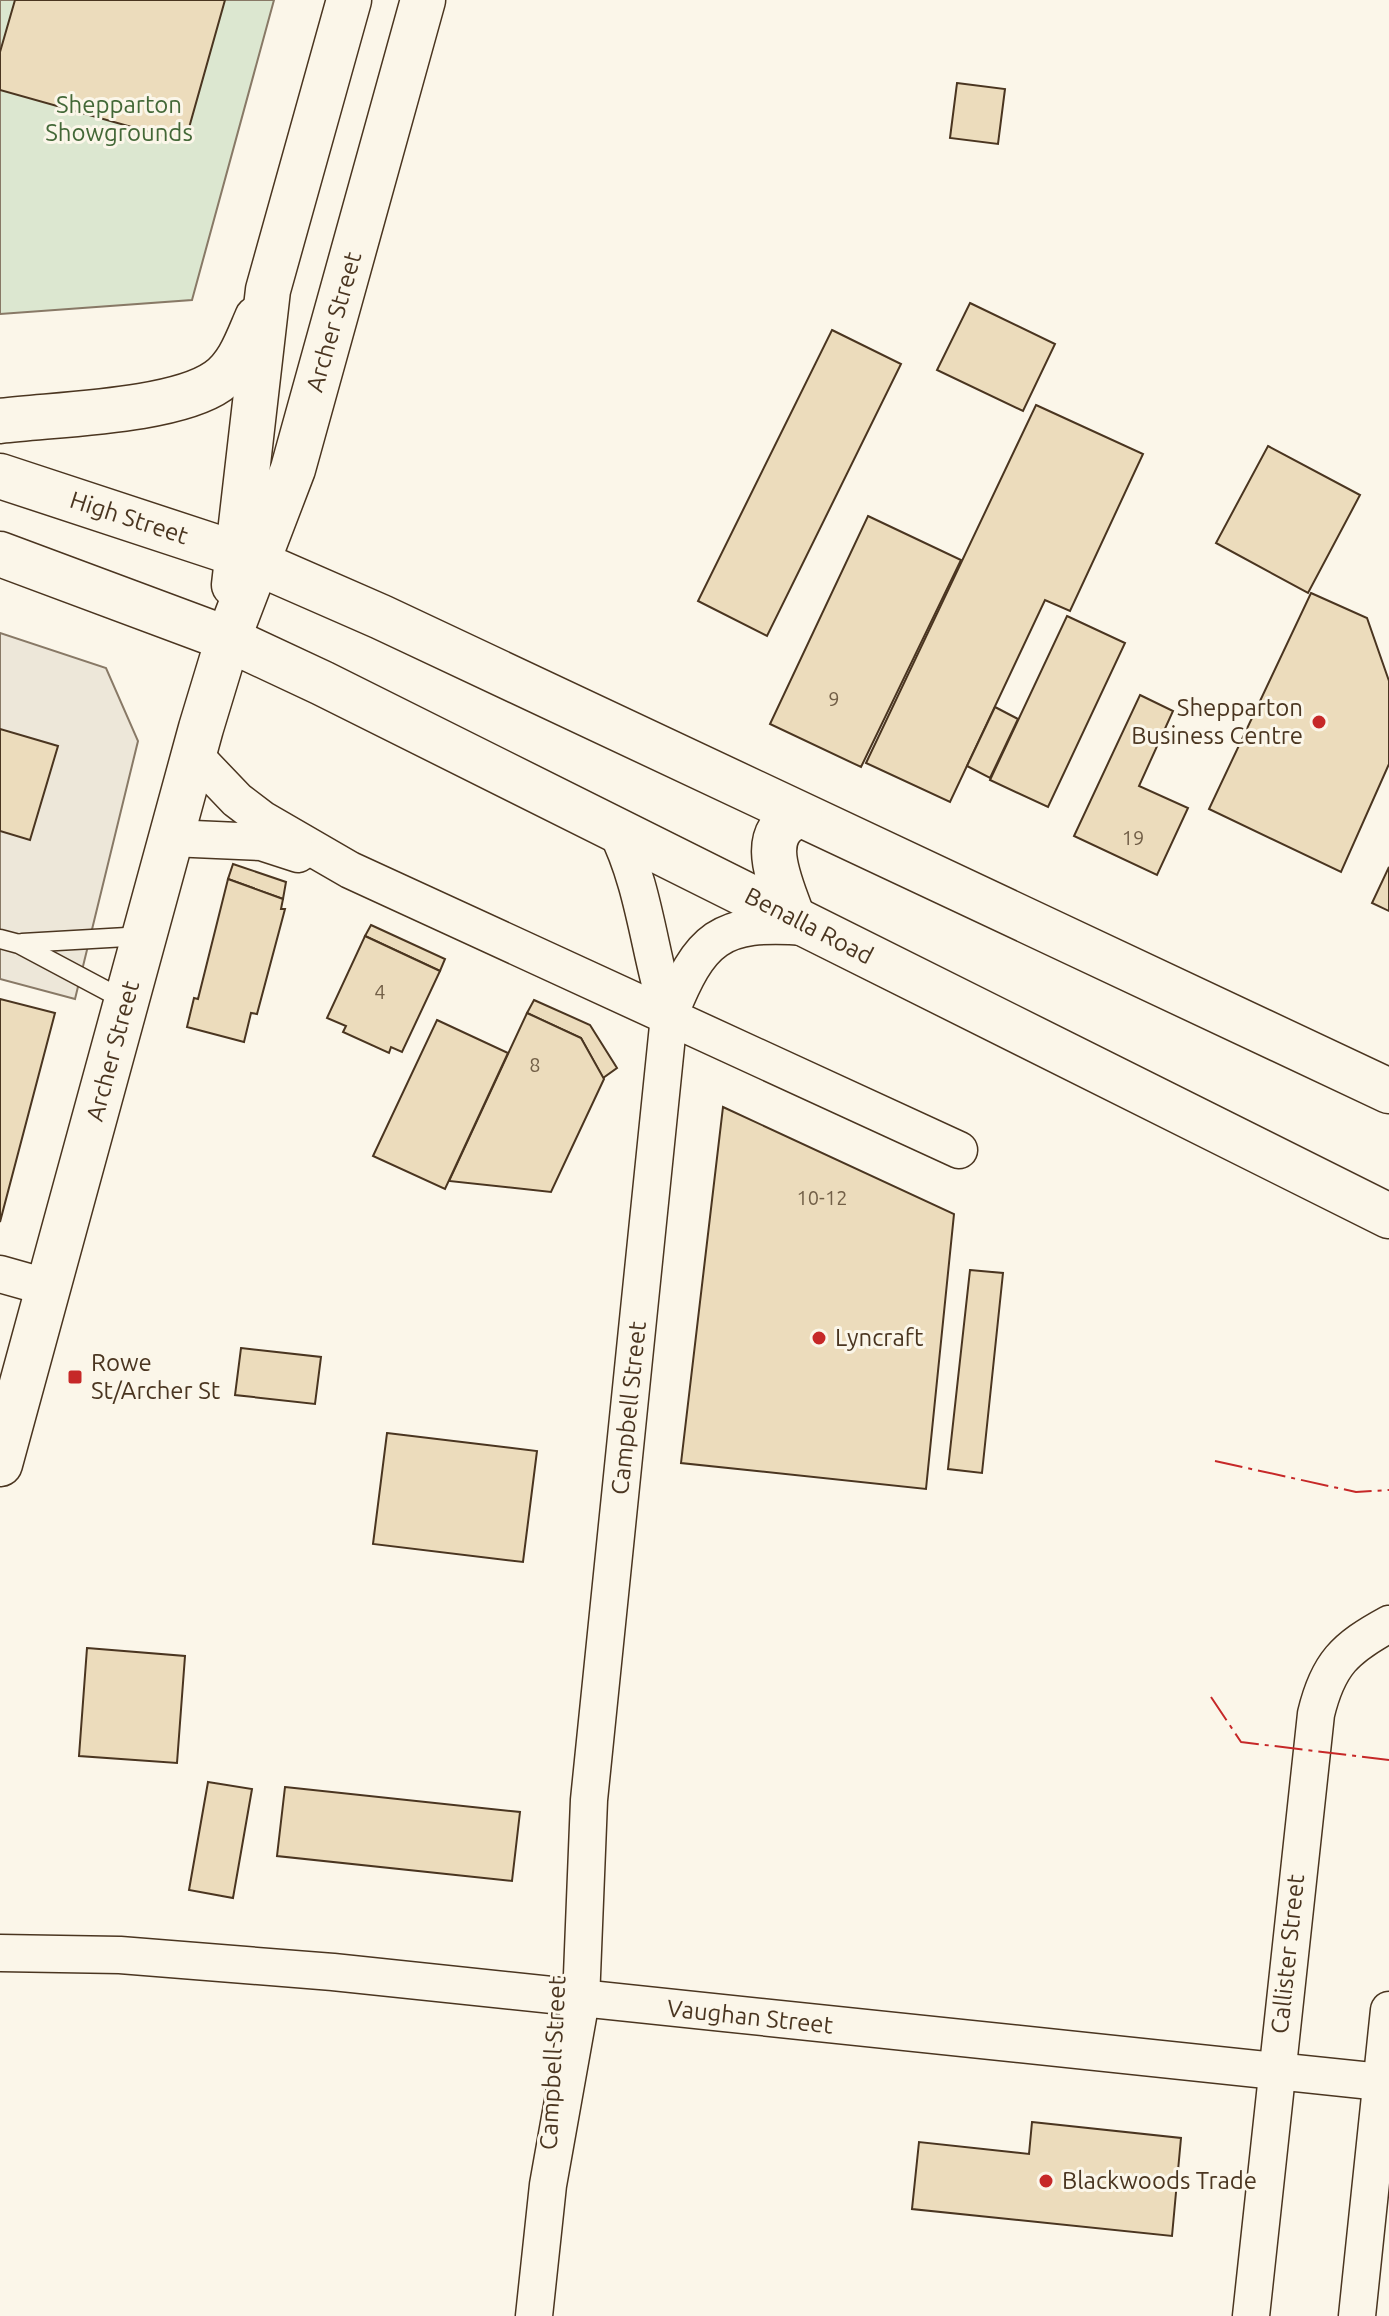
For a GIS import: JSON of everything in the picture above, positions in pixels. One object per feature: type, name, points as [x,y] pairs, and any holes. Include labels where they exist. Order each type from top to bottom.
[{"type":"main road","name":"Archer Street","points":[[0,1464],[46,1287],[228,639],[247,559],[268,290],[349,0]]},
{"type":"main road","name":"Archer Street","points":[[247,559],[293,469],[423,0]]},
{"type":"main road","points":[[0,421],[174,400],[218,381],[242,354],[268,290]]},
{"type":"main road","name":"High Street","points":[[0,476],[247,559]]},
{"type":"main road","points":[[0,554],[228,639]]},
{"type":"main road","points":[[247,559],[381,617],[1389,1091]]},
{"type":"main road","name":"Benalla Road","points":[[228,639],[615,828],[1389,1216]]},
{"type":"main road","points":[[800,815],[788,820],[773,843],[774,861],[803,922]]},
{"type":"street","points":[[194,755],[237,800],[262,819],[350,870],[959,1150]]},
{"type":"street","points":[[615,828],[630,858],[653,968],[669,1016]]},
{"type":"street","points":[[171,838],[261,842],[350,870]]},
{"type":"street","points":[[669,1016],[688,969],[708,946],[738,928],[803,922]]},
{"type":"street","name":"Campbell Street","points":[[534,2316],[669,1016]]},
{"type":"street","points":[[0,1274],[46,1287]]},
{"type":"street","name":"Callister Street","points":[[1251,2316],[1318,1704],[1327,1677],[1343,1653],[1389,1624]]},
{"type":"street","name":"Vaughan Street","points":[[0,1933],[120,1955]]},
{"type":"street","name":"Vaughan Street","points":[[0,1953],[120,1955],[333,1972],[1381,2082]]},
{"type":"street","points":[[1357,2316],[1389,2010]]},
{"type":"lane","points":[[19,944],[144,936]]},
{"type":"lane","points":[[0,939],[19,944],[127,1001]]},
{"type":"green space","name":"Shepparton Showgrounds","points":[[0,0],[274,0],[192,300],[0,314]]},
{"type":"shaded area","points":[[0,633],[106,668],[138,741],[75,999],[0,979]]},
{"type":"building","points":[[15,0],[225,0],[185,142],[0,90],[0,52]]},
{"type":"building","points":[[957,83],[1005,89],[998,144],[950,138]]},
{"type":"building","points":[[970,303],[1055,344],[1023,411],[937,370]]},
{"type":"building","points":[[832,330],[901,364],[767,636],[698,601]]},
{"type":"building","points":[[1036,405],[1143,454],[1070,611],[1045,600],[950,802],[866,763]]},
{"type":"building","points":[[1268,446],[1360,495],[1308,593],[1216,543]]},
{"type":"building","points":[[868,516],[961,560],[861,767],[770,724]]},
{"type":"building","name":"Shepparton Business Centre","points":[[1311,593],[1367,618],[1389,681],[1389,764],[1341,872],[1209,809]]},
{"type":"building","points":[[1067,616],[1125,643],[1048,807],[990,780]]},
{"type":"building","points":[[1140,695],[1173,711],[1139,786],[1188,808],[1157,875],[1074,836]]},
{"type":"building","points":[[995,707],[1018,719],[990,778],[967,766]]},
{"type":"building","points":[[0,729],[58,746],[30,840],[0,831]]},
{"type":"building","points":[[233,864],[286,882],[283,899],[228,879]]},
{"type":"building","points":[[1389,867],[1389,911],[1372,903]]},
{"type":"building","points":[[228,879],[283,899],[281,909],[285,909],[257,1014],[251,1013],[244,1042],[187,1027],[194,998],[198,999]]},
{"type":"building","points":[[371,925],[445,959],[440,971],[365,936]]},
{"type":"building","points":[[365,936],[440,971],[402,1052],[391,1047],[389,1053],[343,1032],[346,1026],[327,1018]]},
{"type":"building","points":[[0,999],[55,1013],[0,1222]]},
{"type":"building","points":[[534,1000],[590,1025],[617,1068],[603,1078],[581,1038],[527,1013]]},
{"type":"building","points":[[527,1013],[581,1038],[604,1079],[551,1192],[449,1181]]},
{"type":"building","points":[[437,1020],[508,1053],[445,1189],[373,1156]]},
{"type":"building","name":"Lyncraft","points":[[723,1107],[954,1214],[926,1489],[681,1463]]},
{"type":"building","points":[[970,1270],[1003,1273],[982,1473],[948,1469]]},
{"type":"building","points":[[241,1348],[321,1357],[315,1404],[235,1395]]},
{"type":"building","points":[[387,1433],[537,1451],[523,1562],[373,1544]]},
{"type":"building","points":[[87,1648],[185,1656],[177,1763],[79,1756]]},
{"type":"building","points":[[208,1782],[252,1789],[233,1898],[189,1890]]},
{"type":"building","points":[[285,1787],[520,1812],[512,1881],[277,1856]]},
{"type":"building","name":"Blackwoods Trade","points":[[1032,2122],[1181,2138],[1172,2236],[912,2209],[919,2142],[1029,2154]]},
{"type":"power","points":[[1215,1461],[1356,1492],[1389,1490]]},
{"type":"power","points":[[1211,1697],[1241,1742],[1389,1760]]},
{"type":"place","name":"Shepparton Business Centre","points":[[1319,722]]},
{"type":"place","name":"Lyncraft","points":[[819,1338]]},
{"type":"place","name":"Rowe St/Archer St","points":[[75,1377]]},
{"type":"place","name":"Blackwoods Trade","points":[[1046,2181]]}]
